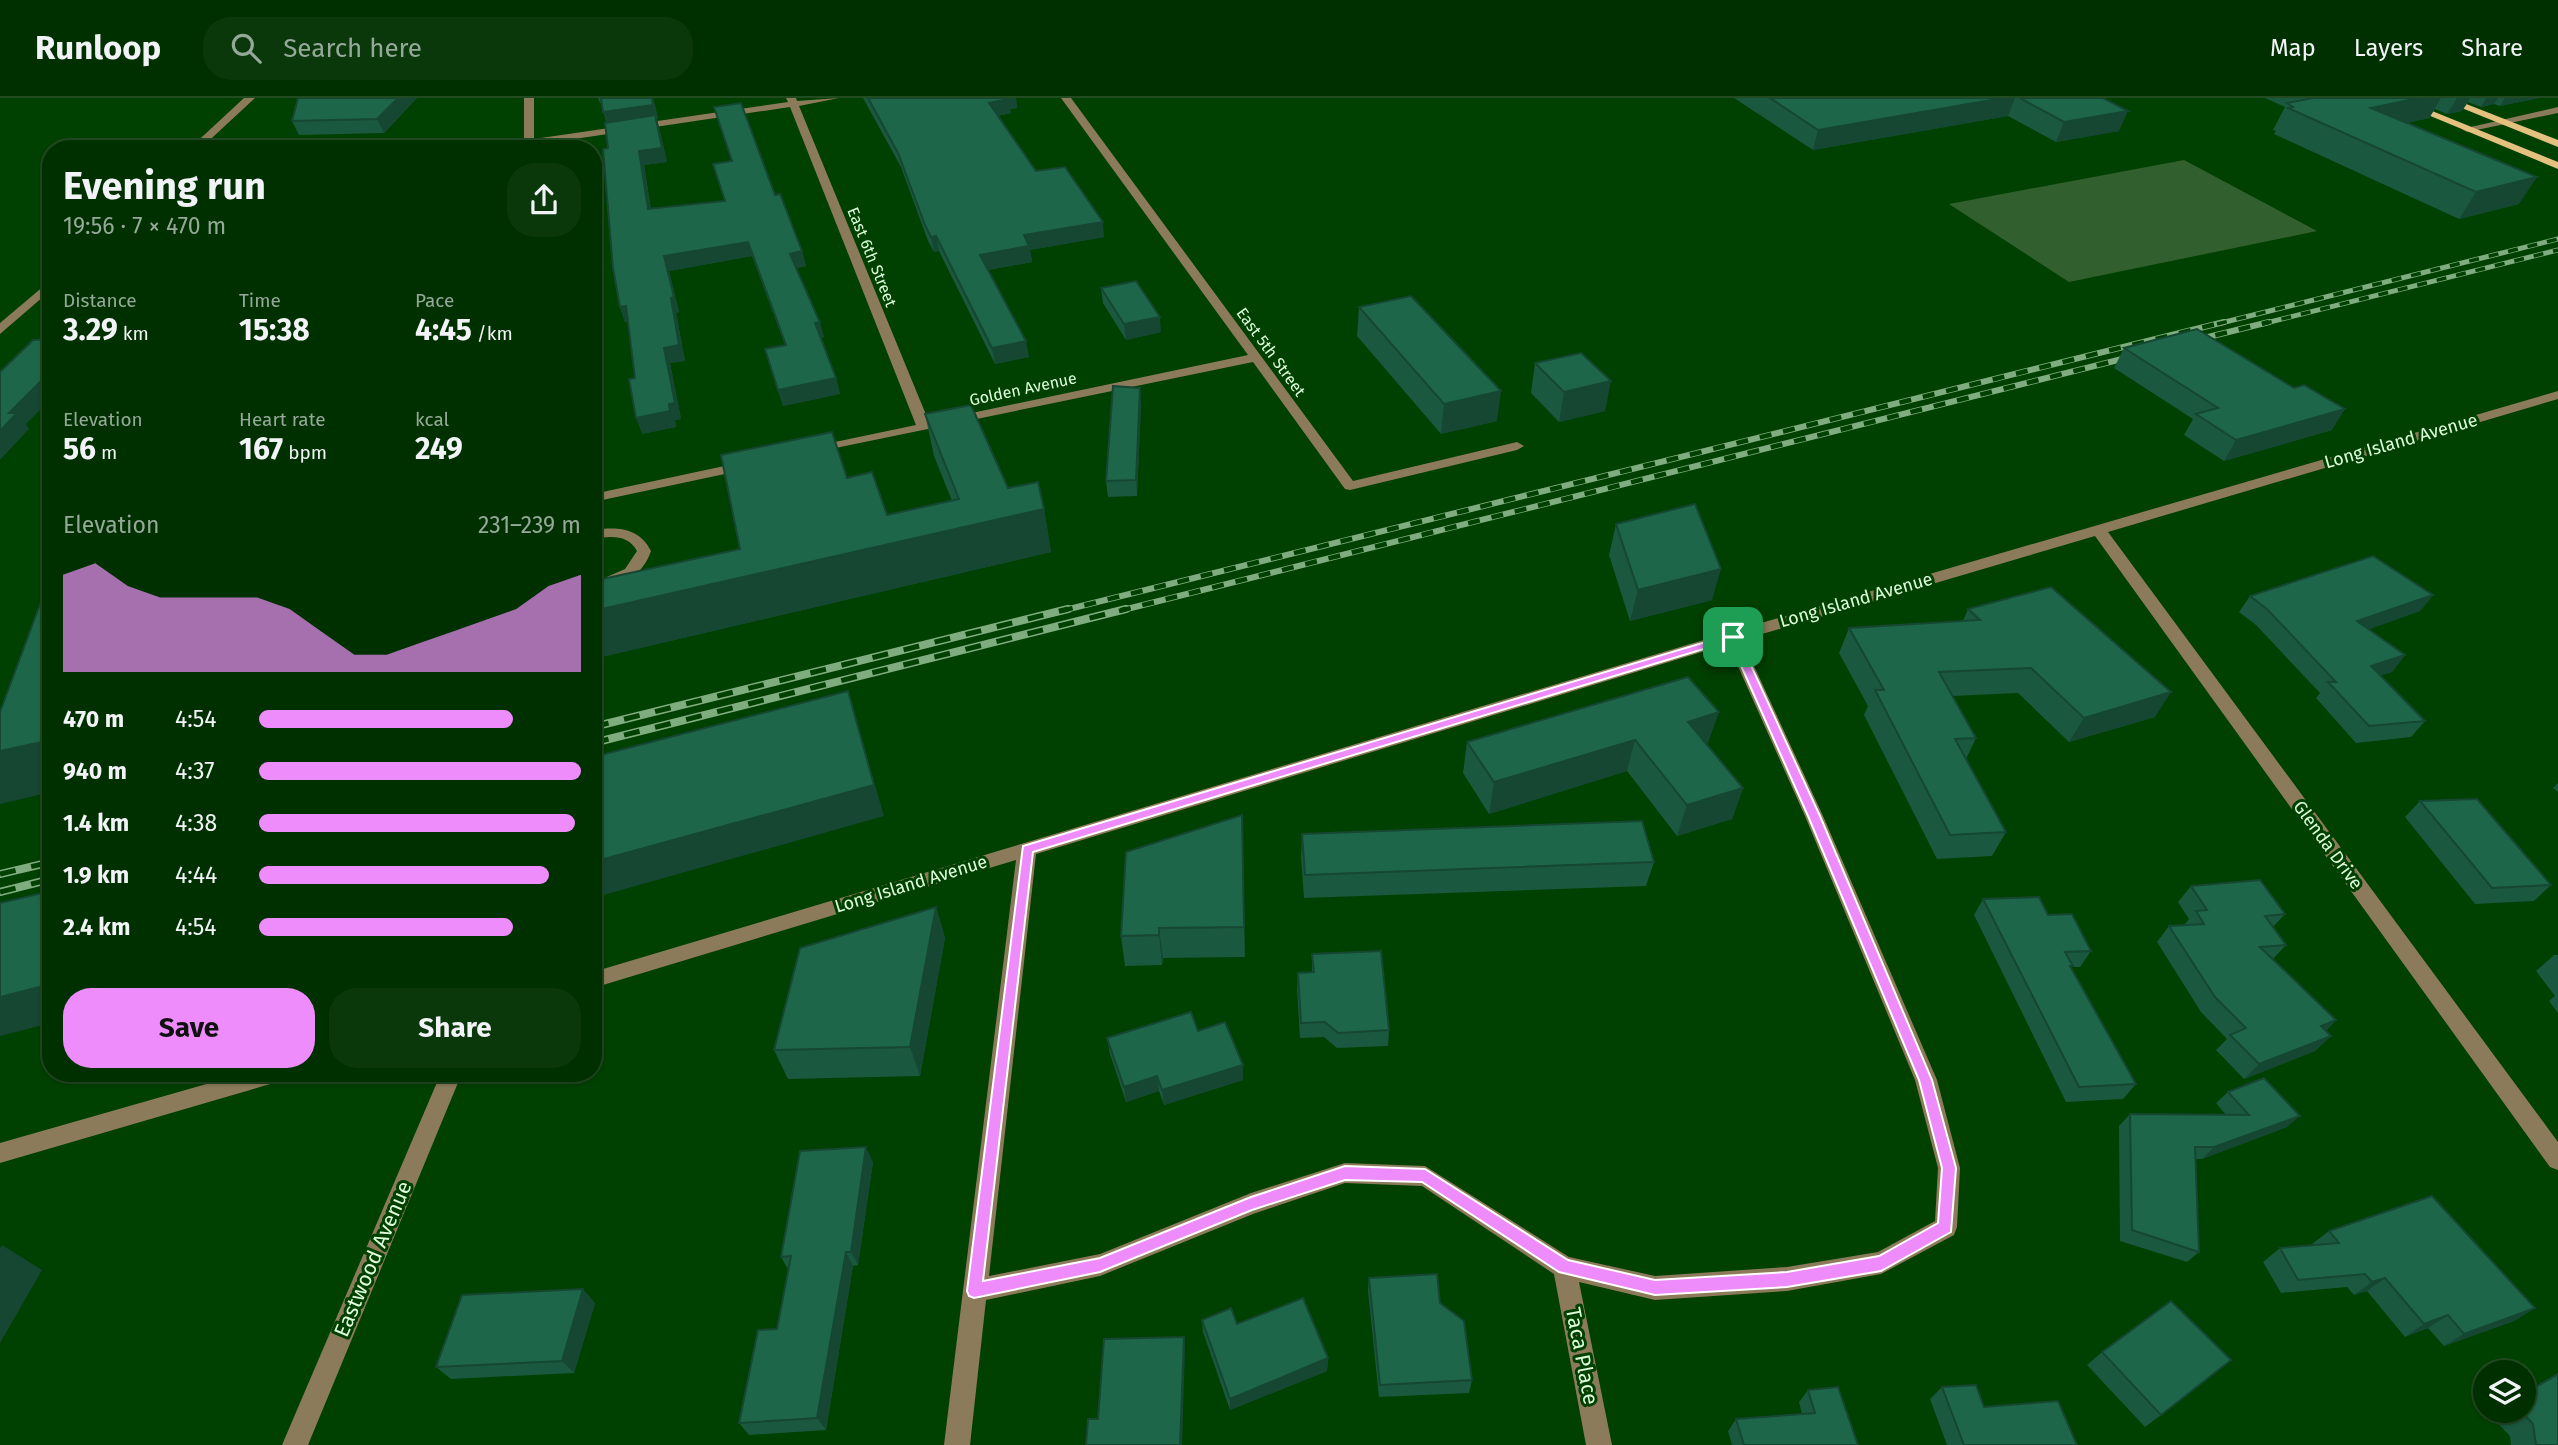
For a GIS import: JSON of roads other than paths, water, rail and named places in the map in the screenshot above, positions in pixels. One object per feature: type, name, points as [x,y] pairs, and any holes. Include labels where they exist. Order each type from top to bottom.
[{"type":"main road","points":[[2392,98],[2558,166]]},
{"type":"main road","points":[[2442,98],[2558,144]]},
{"type":"street","points":[[204,140],[250,98]]},
{"type":"street","points":[[528,140],[529,98]]},
{"type":"street","points":[[563,140],[792,101],[834,98]]},
{"type":"street","name":"East 5th Street","points":[[1066,98],[1350,486],[1517,446]]},
{"type":"street","name":"East 6th Street","points":[[792,101],[924,427]]},
{"type":"street","points":[[2467,129],[2558,110]]},
{"type":"street","points":[[0,330],[42,291]]},
{"type":"street","name":"Golden Avenue","points":[[805,452],[1254,358]]},
{"type":"street","name":"Long Island Avenue","points":[[602,976],[1733,637],[2558,396]]},
{"type":"street","points":[[602,496],[765,461]]},
{"type":"street","name":"Glenda Drive","points":[[2098,529],[2558,1160]]},
{"type":"street","points":[[602,533],[634,537],[644,551],[642,560],[624,577],[602,585]]},
{"type":"street","points":[[974,1291],[1100,1265],[1251,1204],[1345,1173],[1425,1176],[1564,1267],[1655,1287],[1787,1279],[1881,1264],[1946,1227],[1949,1168],[1926,1080],[1814,816],[1733,637]]},
{"type":"street","points":[[957,1445],[1027,849]]},
{"type":"street","points":[[0,1153],[246,1082]]},
{"type":"street","name":"Eastwood Avenue","points":[[295,1445],[447,1082]]},
{"type":"street","name":"Taca Place","points":[[1564,1267],[1599,1445]]},
{"type":"railway","points":[[2217,324],[2558,239]]},
{"type":"railway","points":[[2262,324],[2558,250]]},
{"type":"railway","points":[[1061,611],[2224,322]]},
{"type":"railway","points":[[2192,341],[2269,322]]},
{"type":"railway","points":[[1119,611],[2138,355]]},
{"type":"railway","points":[[602,725],[1068,609]]},
{"type":"railway","points":[[602,741],[1126,609]]},
{"type":"railway","points":[[0,874],[42,864]]},
{"type":"railway","points":[[0,892],[42,881]]}]
